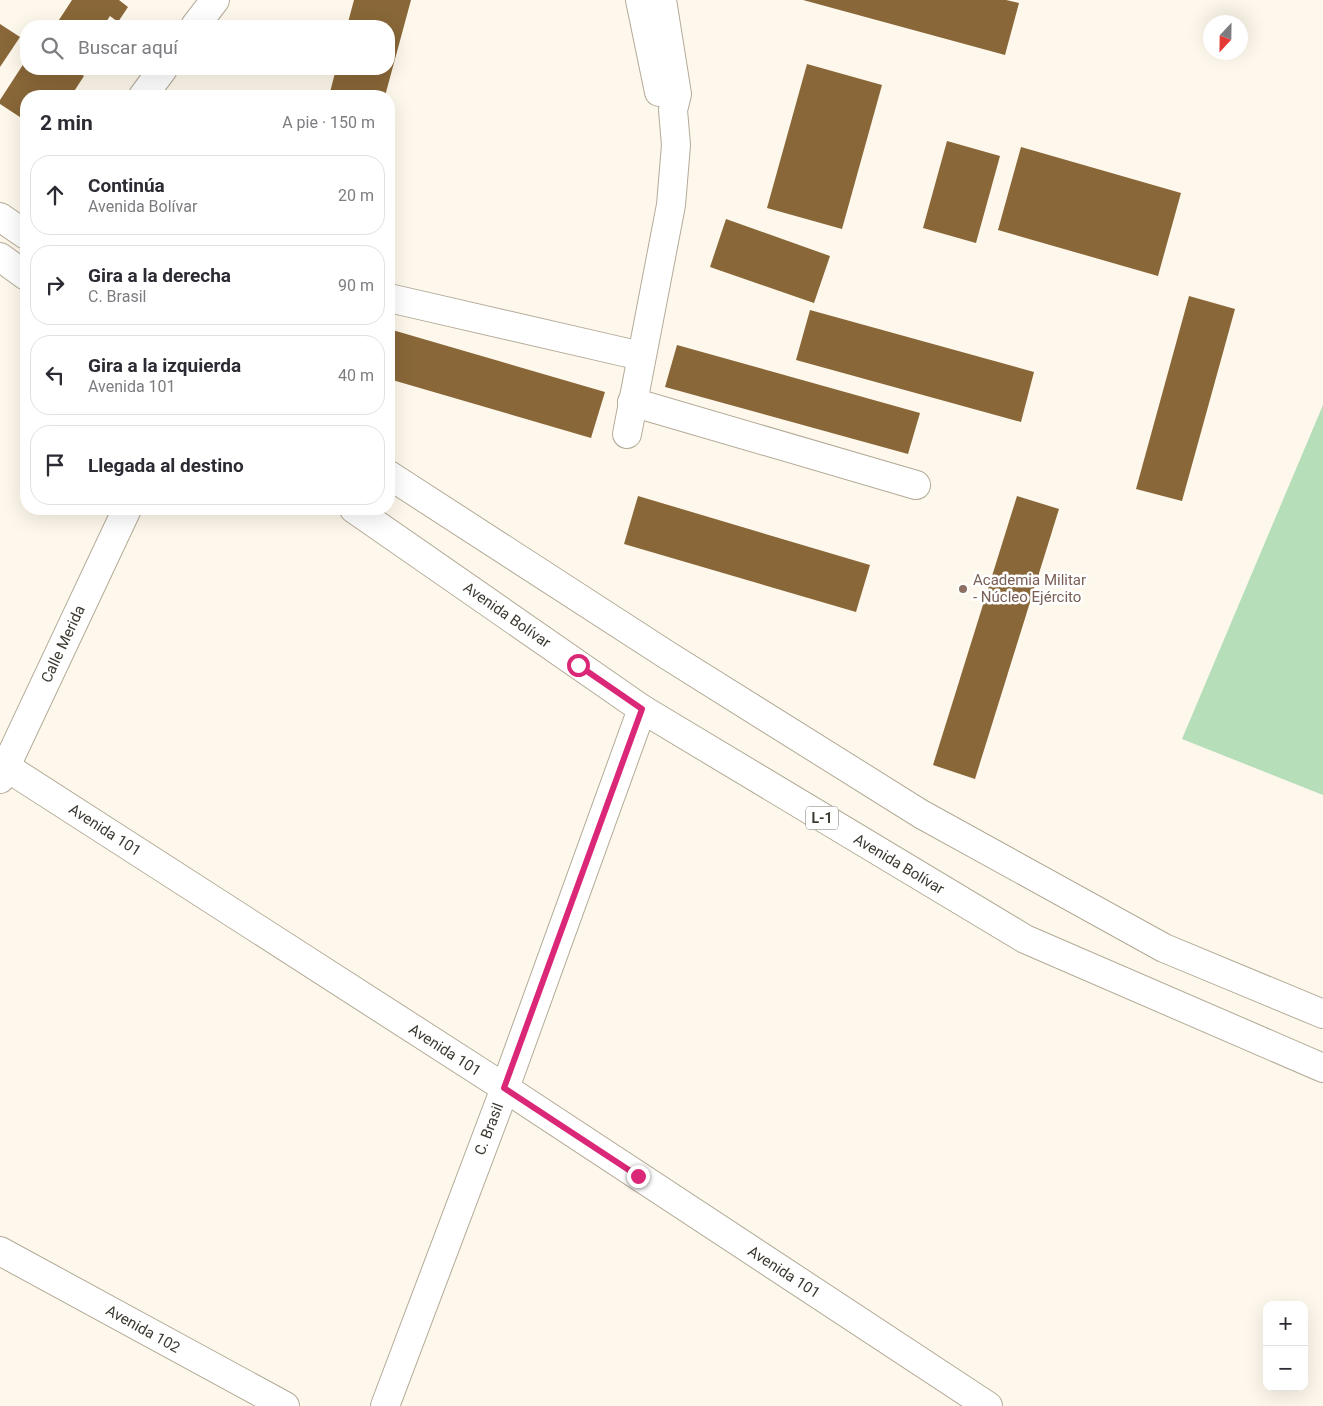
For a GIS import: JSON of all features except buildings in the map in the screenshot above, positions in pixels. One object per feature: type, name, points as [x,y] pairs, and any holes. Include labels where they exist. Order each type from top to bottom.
[{"type":"street","points":[[200,20],[215,0]]},
{"type":"street","points":[[640,0],[661,97],[673,110]]},
{"type":"street","points":[[628,434],[632,402],[671,205],[676,145],[673,110],[677,94],[662,0]]},
{"type":"street","points":[[147,90],[159,75]]},
{"type":"street","points":[[0,217],[20,231]]},
{"type":"street","points":[[0,257],[20,272]]},
{"type":"street","points":[[395,299],[641,356]]},
{"type":"street","points":[[632,402],[916,484]]},
{"type":"street","points":[[395,479],[667,656],[921,814],[1164,948],[1323,1014]]},
{"type":"street","name":"Calle Merida","points":[[2,769],[125,515]]},
{"type":"street","name":"Avenida Bolívar","points":[[363,515],[642,709],[1025,939],[1323,1068]]},
{"type":"street","name":"C. Brasil","points":[[385,1406],[504,1088],[642,709]]},
{"type":"street","name":"Avenida 101","points":[[2,769],[504,1088],[988,1406]]},
{"type":"street","name":"Avenida 102","points":[[0,1251],[285,1406]]},
{"type":"green space","points":[[1323,405],[1323,795],[1182,739]]},
{"type":"place","name":"Academia Militar - Núcleo Ejército","points":[[963,589]]},
{"type":"route","points":[[578,665],[642,709],[504,1088],[638,1176]]}]
